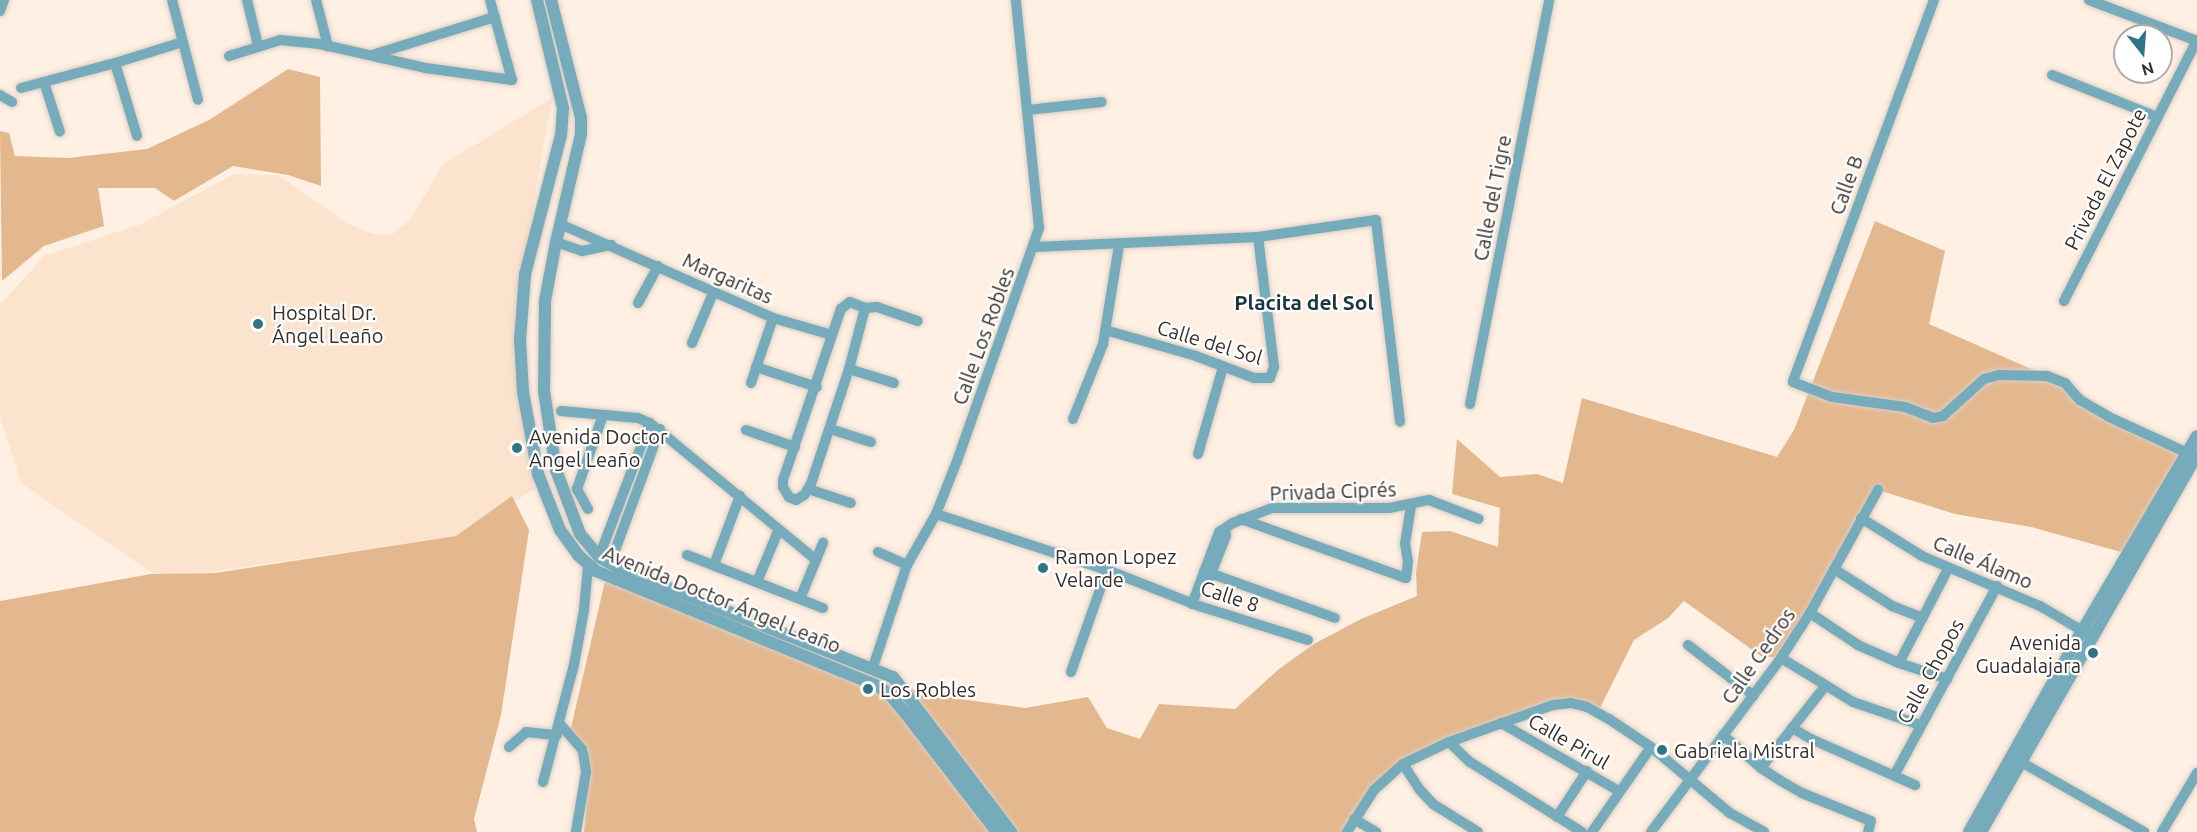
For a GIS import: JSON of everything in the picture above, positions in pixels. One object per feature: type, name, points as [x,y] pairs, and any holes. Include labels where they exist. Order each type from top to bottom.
[{"type":"street","points":[[0,11],[4,0]]},
{"type":"street","points":[[172,0],[198,100]]},
{"type":"street","points":[[247,0],[258,45]]},
{"type":"street","points":[[316,0],[328,46]]},
{"type":"street","points":[[229,56],[258,45],[280,40],[328,46],[426,68],[512,80],[490,0]]},
{"type":"street","name":"Avenida Doctor Ángel Leaño","points":[[537,0],[563,108],[561,135],[525,274],[520,340],[523,392],[538,474],[560,530],[588,566],[878,686],[895,701],[997,832]]},
{"type":"street","name":"Avenida Doctor Ángel Leaño","points":[[551,0],[581,118],[581,134],[556,242],[545,302],[543,350],[544,391],[550,440],[558,478],[574,525],[585,542],[604,560],[873,667],[900,683],[1011,832]]},
{"type":"street","name":"Calle Los Robles","points":[[873,667],[907,566],[936,514],[1035,247],[1039,228],[1039,204],[1016,0]]},
{"type":"street","name":"Calle del Tigre","points":[[1470,404],[1549,0]]},
{"type":"street","name":"Calle B","points":[[1934,0],[1793,382],[1832,397],[1905,407],[1933,418],[1943,416],[1984,380],[1999,375],[2047,376],[2065,383],[2080,400],[2109,417],[2193,455]]},
{"type":"street","points":[[2089,0],[2197,40]]},
{"type":"street","points":[[371,56],[495,17]]},
{"type":"street","name":"Privada El Zapote","points":[[2064,301],[2197,40]]},
{"type":"street","points":[[21,88],[183,42]]},
{"type":"street","points":[[115,63],[136,136]]},
{"type":"street","points":[[2052,75],[2157,117]]},
{"type":"street","points":[[44,82],[60,132]]},
{"type":"street","points":[[0,95],[12,102]]},
{"type":"street","points":[[1028,110],[1102,102]]},
{"type":"street","points":[[1035,247],[1258,237],[1376,220],[1400,422]]},
{"type":"street","name":"Margaritas","points":[[560,224],[773,318],[832,335]]},
{"type":"street","name":"Calle del Sol","points":[[1105,330],[1254,378],[1270,378],[1274,367],[1258,237]]},
{"type":"street","points":[[556,242],[582,251],[612,245]]},
{"type":"street","points":[[1073,419],[1103,344],[1119,245]]},
{"type":"street","points":[[638,303],[658,266]]},
{"type":"street","points":[[692,343],[714,291]]},
{"type":"street","points":[[865,308],[830,429],[808,489],[796,500],[789,497],[783,487],[783,480],[817,387],[841,309],[850,302],[865,308],[877,307],[918,321]]},
{"type":"street","points":[[751,383],[773,318]]},
{"type":"street","points":[[756,367],[817,387]]},
{"type":"street","points":[[1198,454],[1223,367]]},
{"type":"street","points":[[849,369],[894,383]]},
{"type":"street","points":[[561,411],[638,418],[655,426],[816,560]]},
{"type":"street","points":[[588,509],[576,489],[603,415]]},
{"type":"street","points":[[604,560],[655,426]]},
{"type":"street","points":[[830,429],[871,442]]},
{"type":"street","points":[[746,430],[795,447]]},
{"type":"street","points":[[1977,828],[2087,634],[2193,455],[2197,436]]},
{"type":"street","points":[[808,489],[851,503]]},
{"type":"street","name":"Calle Cedros","points":[[1657,830],[1723,735],[1781,658],[1810,613],[1878,490]]},
{"type":"street","points":[[714,565],[740,496]]},
{"type":"street","name":"Privada Ciprés","points":[[1195,605],[1219,532],[1242,519],[1272,508],[1336,510],[1411,506],[1429,500],[1479,519]]},
{"type":"street","points":[[1242,519],[1406,578],[1408,562],[1405,544],[1411,506]]},
{"type":"street","name":"Calle 8","points":[[936,514],[1107,570],[1195,605],[1308,640]]},
{"type":"street","name":"Calle Álamo","points":[[1861,518],[1910,549],[1948,568],[1997,586],[2087,634]]},
{"type":"street","points":[[757,582],[778,529]]},
{"type":"street","points":[[800,599],[823,543]]},
{"type":"street","points":[[878,552],[907,566]]},
{"type":"street","points":[[687,555],[823,608]]},
{"type":"street","points":[[543,782],[559,729],[580,636],[588,566]]},
{"type":"street","points":[[1899,663],[1948,568]]},
{"type":"street","points":[[1834,569],[1892,606],[1923,618]]},
{"type":"street","points":[[1071,672],[1107,570]]},
{"type":"street","points":[[1207,572],[1335,618]]},
{"type":"street","name":"Calle Chopos","points":[[1895,774],[1997,586]]},
{"type":"street","points":[[1810,613],[1858,645],[1899,663],[1947,679]]},
{"type":"street","points":[[1688,645],[1754,696]]},
{"type":"street","points":[[1781,658],[1853,702],[1920,725]]},
{"type":"street","points":[[1761,768],[1826,686]]},
{"type":"street","points":[[1347,832],[1374,790],[1403,764],[1449,742],[1553,705],[1577,704],[1610,719],[1651,747],[1730,813],[1764,832]]},
{"type":"street","name":"Calle Pirul","points":[[1501,723],[1587,771],[1619,792]]},
{"type":"street","points":[[1792,728],[1811,739],[1915,784]]},
{"type":"street","points":[[509,747],[526,732],[559,729],[582,749],[586,772],[576,832]]},
{"type":"street","points":[[1723,735],[1761,768],[1802,793],[1870,827]]},
{"type":"street","points":[[1449,742],[1470,762],[1582,832]]},
{"type":"street","points":[[1592,832],[1651,747]]},
{"type":"street","points":[[2016,759],[2144,832]]},
{"type":"street","points":[[1403,764],[1419,790],[1433,804],[1478,832]]},
{"type":"street","points":[[1557,817],[1587,771]]},
{"type":"street","points":[[2162,832],[2197,773]]},
{"type":"street","points":[[1354,819],[1376,832]]},
{"type":"shaded area","points":[[288,69],[320,77],[321,186],[288,175],[233,166],[174,201],[155,188],[98,188],[104,226],[44,246],[2,281],[0,131],[9,133],[15,156],[68,158],[147,149],[209,120]]},
{"type":"shaded area","name":"Hospital Dr. Ángel Leaño","points":[[552,98],[516,306],[517,341],[538,487],[456,536],[209,572],[155,575],[21,483],[0,417],[0,305],[44,256],[141,224],[234,174],[278,175],[348,224],[373,234],[391,235],[410,220],[443,164]]},
{"type":"shaded area","points":[[1875,221],[1945,251],[1929,324],[2047,376],[2080,400],[2187,452],[2128,554],[2031,527],[1955,514],[1878,490],[1781,658],[1761,656],[1684,601],[1668,618],[1634,640],[1598,712],[1577,704],[1501,723],[1389,774],[1347,832],[584,832],[589,766],[570,732],[605,581],[856,678],[960,699],[1025,708],[1088,697],[1107,728],[1140,739],[1159,704],[1235,709],[1279,669],[1314,644],[1361,619],[1417,596],[1416,572],[1422,532],[1450,531],[1498,547],[1500,508],[1452,494],[1457,439],[1500,477],[1537,474],[1563,483],[1582,398],[1777,457],[1794,430]]},
{"type":"shaded area","points":[[512,496],[529,530],[501,715],[474,819],[477,832],[0,832],[0,601],[151,574],[215,573],[456,536]]},
{"type":"place","name":"Hospital Dr. Ángel Leaño","points":[[258,324]]},
{"type":"place","name":"Avenida Doctor Angel Leaño","points":[[517,448]]},
{"type":"place","name":"Ramon Lopez Velarde","points":[[1043,568]]},
{"type":"place","name":"Avenida Guadalajara","points":[[2093,653]]},
{"type":"place","name":"Los Robles","points":[[868,689]]},
{"type":"place","name":"Gabriela Mistral","points":[[1662,750]]},
{"type":"district","name":"Placita del Sol","points":[[1304,302]]}]
